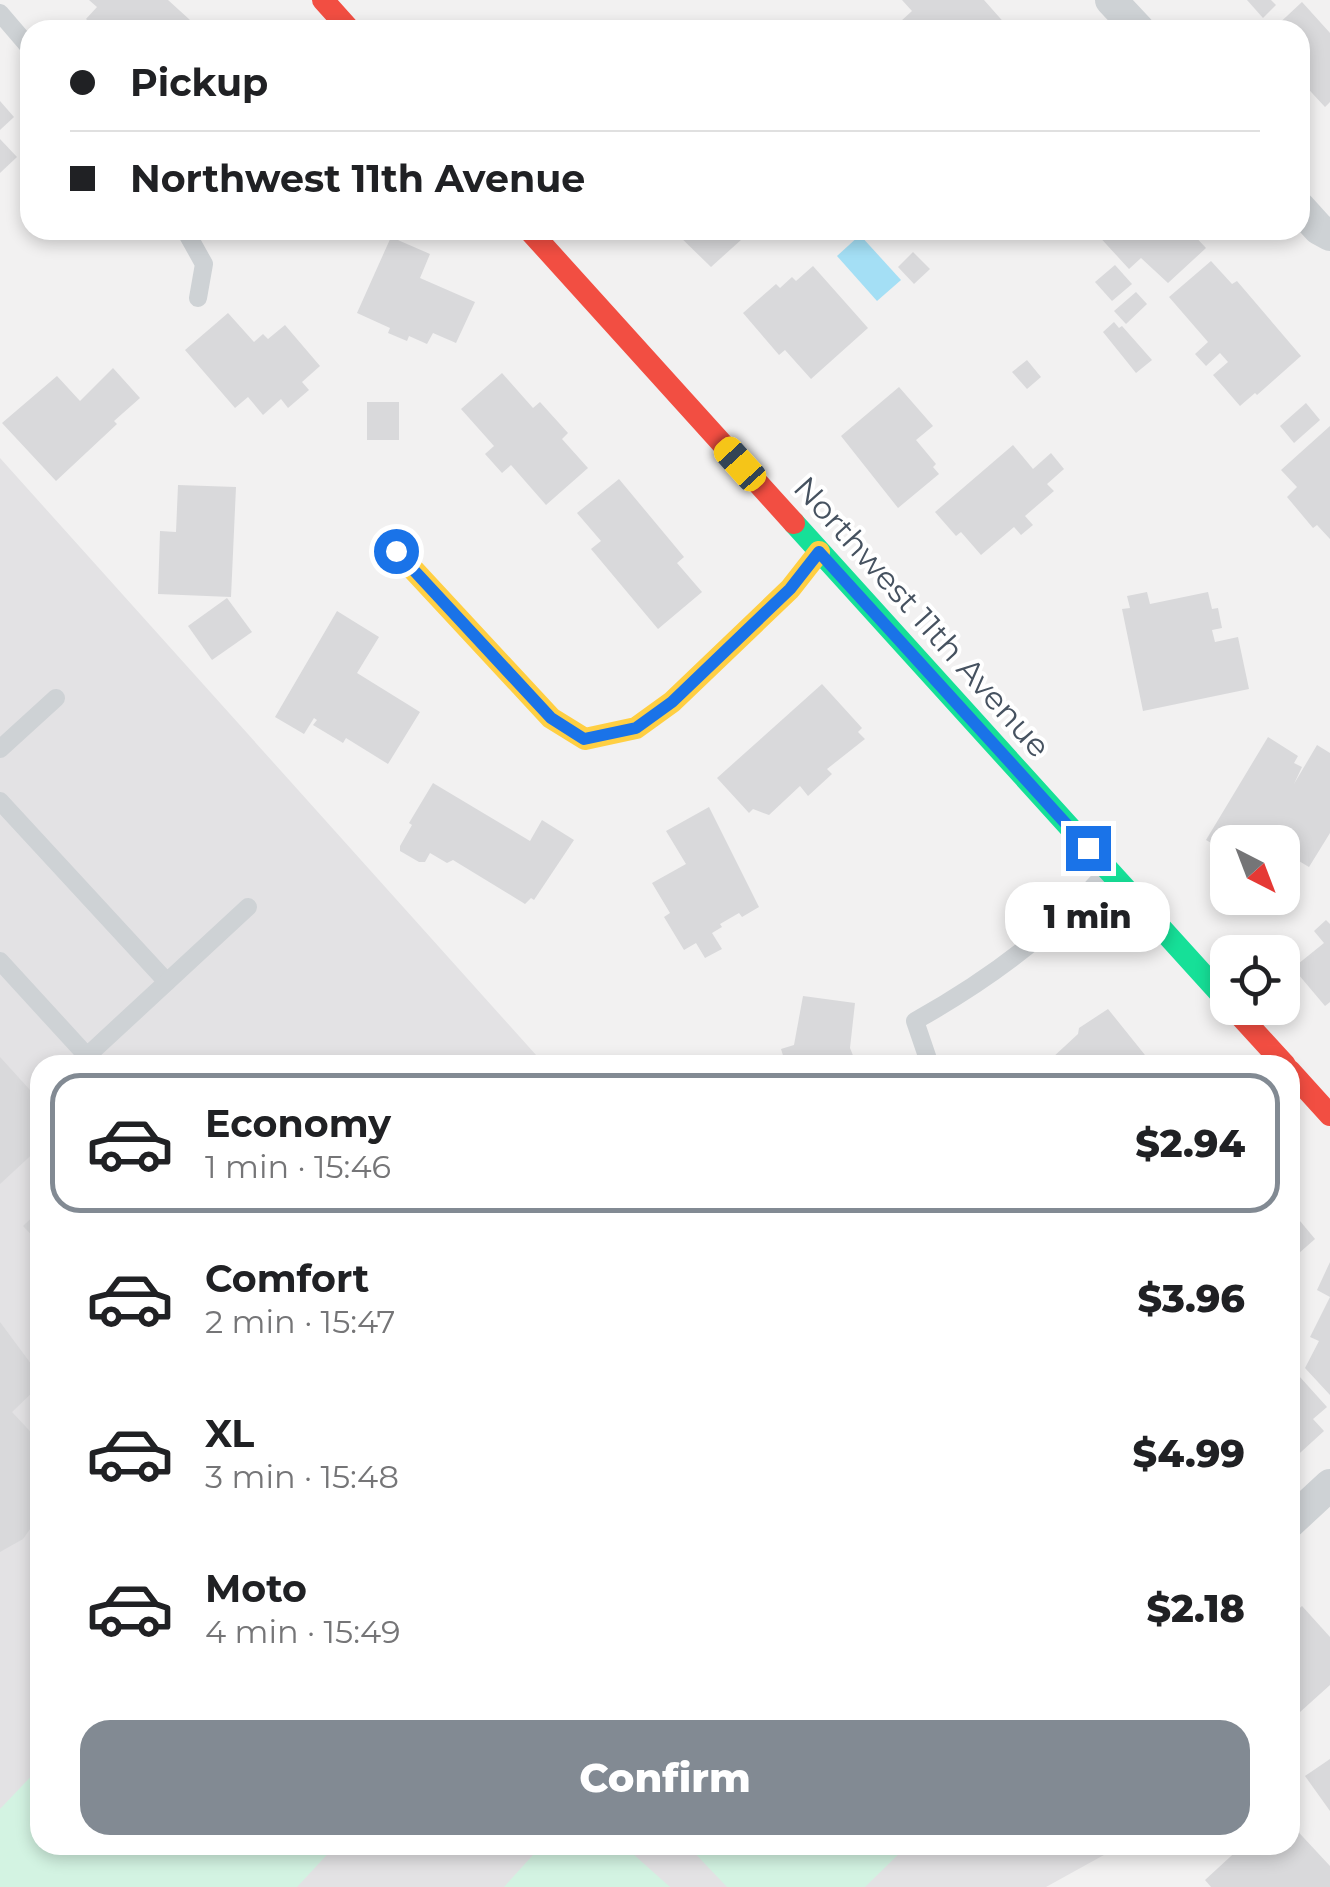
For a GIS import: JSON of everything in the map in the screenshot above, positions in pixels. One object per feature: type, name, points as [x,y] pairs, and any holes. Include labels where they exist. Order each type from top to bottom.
[{"type":"street","points":[[323,0],[341,20]]},
{"type":"street","points":[[1111,0],[1129,20]]},
{"type":"street","points":[[1310,219],[1330,235]]},
{"type":"street","name":"Northwest 11th Avenue","points":[[539,240],[1210,983]]},
{"type":"street","points":[[396,551],[551,718],[584,739],[636,728],[672,702],[790,589],[819,552]]},
{"type":"street","name":"Northwest 11th Avenue","points":[[1247,1025],[1272,1055]]},
{"type":"street","name":"Northwest 11th Avenue","points":[[1300,1086],[1330,1115]]},
{"type":"street","points":[[1300,1513],[1330,1485]]},
{"type":"lane","points":[[0,13],[20,36]]},
{"type":"lane","points":[[191,240],[204,264],[198,298]]},
{"type":"lane","points":[[0,749],[56,698]]},
{"type":"lane","points":[[0,801],[166,982]]},
{"type":"lane","points":[[927,1055],[915,1021],[969,991],[1079,903],[1108,870]]},
{"type":"lane","points":[[88,1055],[248,907]]},
{"type":"lane","points":[[0,961],[86,1055]]},
{"type":"shaded area","points":[[0,458],[536,1055],[30,1055],[30,1855],[1104,1855],[1046,1887],[0,1887]]},
{"type":"green space","points":[[30,1778],[30,1855],[327,1855],[297,1887],[0,1887],[0,1809]]},
{"type":"green space","points":[[533,1855],[634,1855],[670,1887],[504,1887]]},
{"type":"green space","points":[[697,1855],[898,1855],[865,1887],[727,1887]]},
{"type":"water","points":[[855,240],[865,240],[901,280],[877,301],[837,256]]},
{"type":"building","points":[[89,0],[168,0],[190,20],[87,20],[97,7]]},
{"type":"building","points":[[902,0],[984,0],[1002,20],[902,20],[912,11]]},
{"type":"building","points":[[1247,0],[1271,0],[1276,5],[1263,18]]},
{"type":"building","points":[[1302,2],[1330,33],[1330,102],[1325,107],[1310,91],[1310,20],[1283,20]]},
{"type":"building","points":[[0,101],[14,117],[0,130]]},
{"type":"building","points":[[0,139],[17,157],[0,173]]},
{"type":"building","points":[[390,240],[430,254],[420,278],[475,302],[456,343],[433,333],[427,344],[409,336],[407,341],[388,333],[390,328],[357,313]]},
{"type":"building","points":[[683,240],[741,240],[711,267]]},
{"type":"building","points":[[1102,240],[1198,240],[1206,248],[1168,283],[1141,258],[1129,269]]},
{"type":"building","points":[[913,252],[930,269],[914,284],[898,267]]},
{"type":"building","points":[[1211,261],[1232,284],[1237,281],[1301,356],[1240,406],[1213,375],[1228,362],[1220,353],[1206,366],[1195,354],[1208,342],[1169,297]]},
{"type":"building","points":[[1115,265],[1132,284],[1112,301],[1095,282]]},
{"type":"building","points":[[813,266],[868,328],[811,379],[785,350],[779,355],[743,313],[776,284],[780,288],[792,277],[796,281]]},
{"type":"building","points":[[1136,292],[1147,304],[1126,324],[1114,311]]},
{"type":"building","points":[[228,313],[254,342],[263,334],[268,339],[285,325],[320,366],[302,382],[309,390],[288,408],[281,399],[263,415],[248,397],[235,408],[185,350]]},
{"type":"building","points":[[1114,322],[1152,360],[1136,373],[1103,332]]},
{"type":"building","points":[[1027,360],[1041,377],[1027,389],[1012,372]]},
{"type":"building","points":[[113,368],[140,398],[56,481],[2,423],[57,376],[80,401]]},
{"type":"building","points":[[502,373],[533,408],[540,402],[568,433],[562,439],[588,468],[546,505],[511,465],[502,473],[485,454],[494,446],[461,409]]},
{"type":"building","points":[[899,387],[933,426],[916,440],[936,464],[933,467],[939,474],[898,508],[841,436]]},
{"type":"building","points":[[367,402],[399,402],[399,440],[367,440]]},
{"type":"building","points":[[1306,403],[1320,420],[1294,443],[1280,426]]},
{"type":"building","points":[[1330,426],[1330,539],[1317,525],[1313,528],[1287,497],[1297,487],[1281,470]]},
{"type":"building","points":[[1013,445],[1033,469],[1051,453],[1064,469],[1047,484],[1054,491],[1025,516],[1033,525],[1021,535],[1014,527],[981,555],[961,532],[956,536],[935,512]]},
{"type":"building","points":[[619,479],[684,557],[677,563],[702,592],[658,629],[591,549],[601,541],[577,513]]},
{"type":"building","points":[[178,485],[236,487],[231,597],[158,594],[160,531],[176,532]]},
{"type":"building","points":[[1147,592],[1150,604],[1208,592],[1212,609],[1218,608],[1222,628],[1212,630],[1215,642],[1238,637],[1249,689],[1143,711],[1122,609],[1130,608],[1127,596]]},
{"type":"building","points":[[227,598],[252,632],[212,660],[188,626]]},
{"type":"building","points":[[337,611],[379,637],[357,673],[420,712],[388,764],[346,738],[343,743],[313,725],[317,720],[314,718],[304,734],[275,717]]},
{"type":"building","points":[[822,684],[862,728],[858,732],[865,739],[827,769],[832,774],[808,796],[800,786],[769,815],[753,809],[749,813],[717,778]]},
{"type":"building","points":[[1268,737],[1298,756],[1294,763],[1302,767],[1294,784],[1317,745],[1330,753],[1330,833],[1309,867],[1300,862],[1300,825],[1215,825]]},
{"type":"building","points":[[433,783],[530,841],[542,820],[574,840],[534,900],[531,898],[525,904],[453,860],[447,863],[430,853],[425,862],[419,862],[400,851],[412,825],[409,823]]},
{"type":"building","points":[[709,807],[759,907],[720,924],[722,927],[712,933],[722,949],[705,958],[696,943],[684,950],[664,917],[670,913],[652,883],[686,864],[666,831]]},
{"type":"building","points":[[1326,920],[1330,924],[1330,1002],[1325,1006],[1300,976],[1300,962],[1324,943],[1314,931]]},
{"type":"building","points":[[803,996],[855,1003],[850,1048],[853,1055],[783,1055],[781,1049],[794,1045]]},
{"type":"building","points":[[1108,1009],[1145,1055],[1055,1055],[1078,1034],[1079,1028]]},
{"type":"building","points":[[0,1057],[30,1090],[30,1156],[0,1184]]},
{"type":"building","points":[[1300,1221],[1315,1239],[1300,1252]]},
{"type":"building","points":[[1330,1262],[1330,1297],[1317,1290]]},
{"type":"building","points":[[1330,1297],[1330,1395],[1305,1368],[1319,1341],[1310,1337]]},
{"type":"building","points":[[0,1322],[30,1362],[30,1395],[12,1412],[30,1431],[30,1529],[23,1539],[0,1552]]},
{"type":"building","points":[[1300,1377],[1327,1407],[1313,1419],[1324,1431],[1300,1453]]},
{"type":"building","points":[[1300,1608],[1330,1637],[1330,1685],[1300,1712]]},
{"type":"building","points":[[1330,1759],[1330,1811],[1305,1776]]},
{"type":"building","points":[[1300,1834],[1330,1866],[1330,1887],[1211,1887],[1205,1880],[1232,1855],[1300,1855]]},
{"type":"traffic: fast","points":[[794,523],[1210,982]]},
{"type":"traffic: slow","points":[[396,551],[551,718],[585,739],[636,728],[672,702],[790,589],[819,552]]},
{"type":"traffic: jam","points":[[323,0],[341,20]]},
{"type":"traffic: jam","points":[[538,240],[794,523]]},
{"type":"traffic: jam","points":[[1249,1025],[1276,1055]]},
{"type":"traffic: jam","points":[[1300,1082],[1330,1115]]},
{"type":"route","points":[[396,551],[551,718],[584,739],[636,728],[672,702],[790,589],[819,552],[1088,848]]}]
